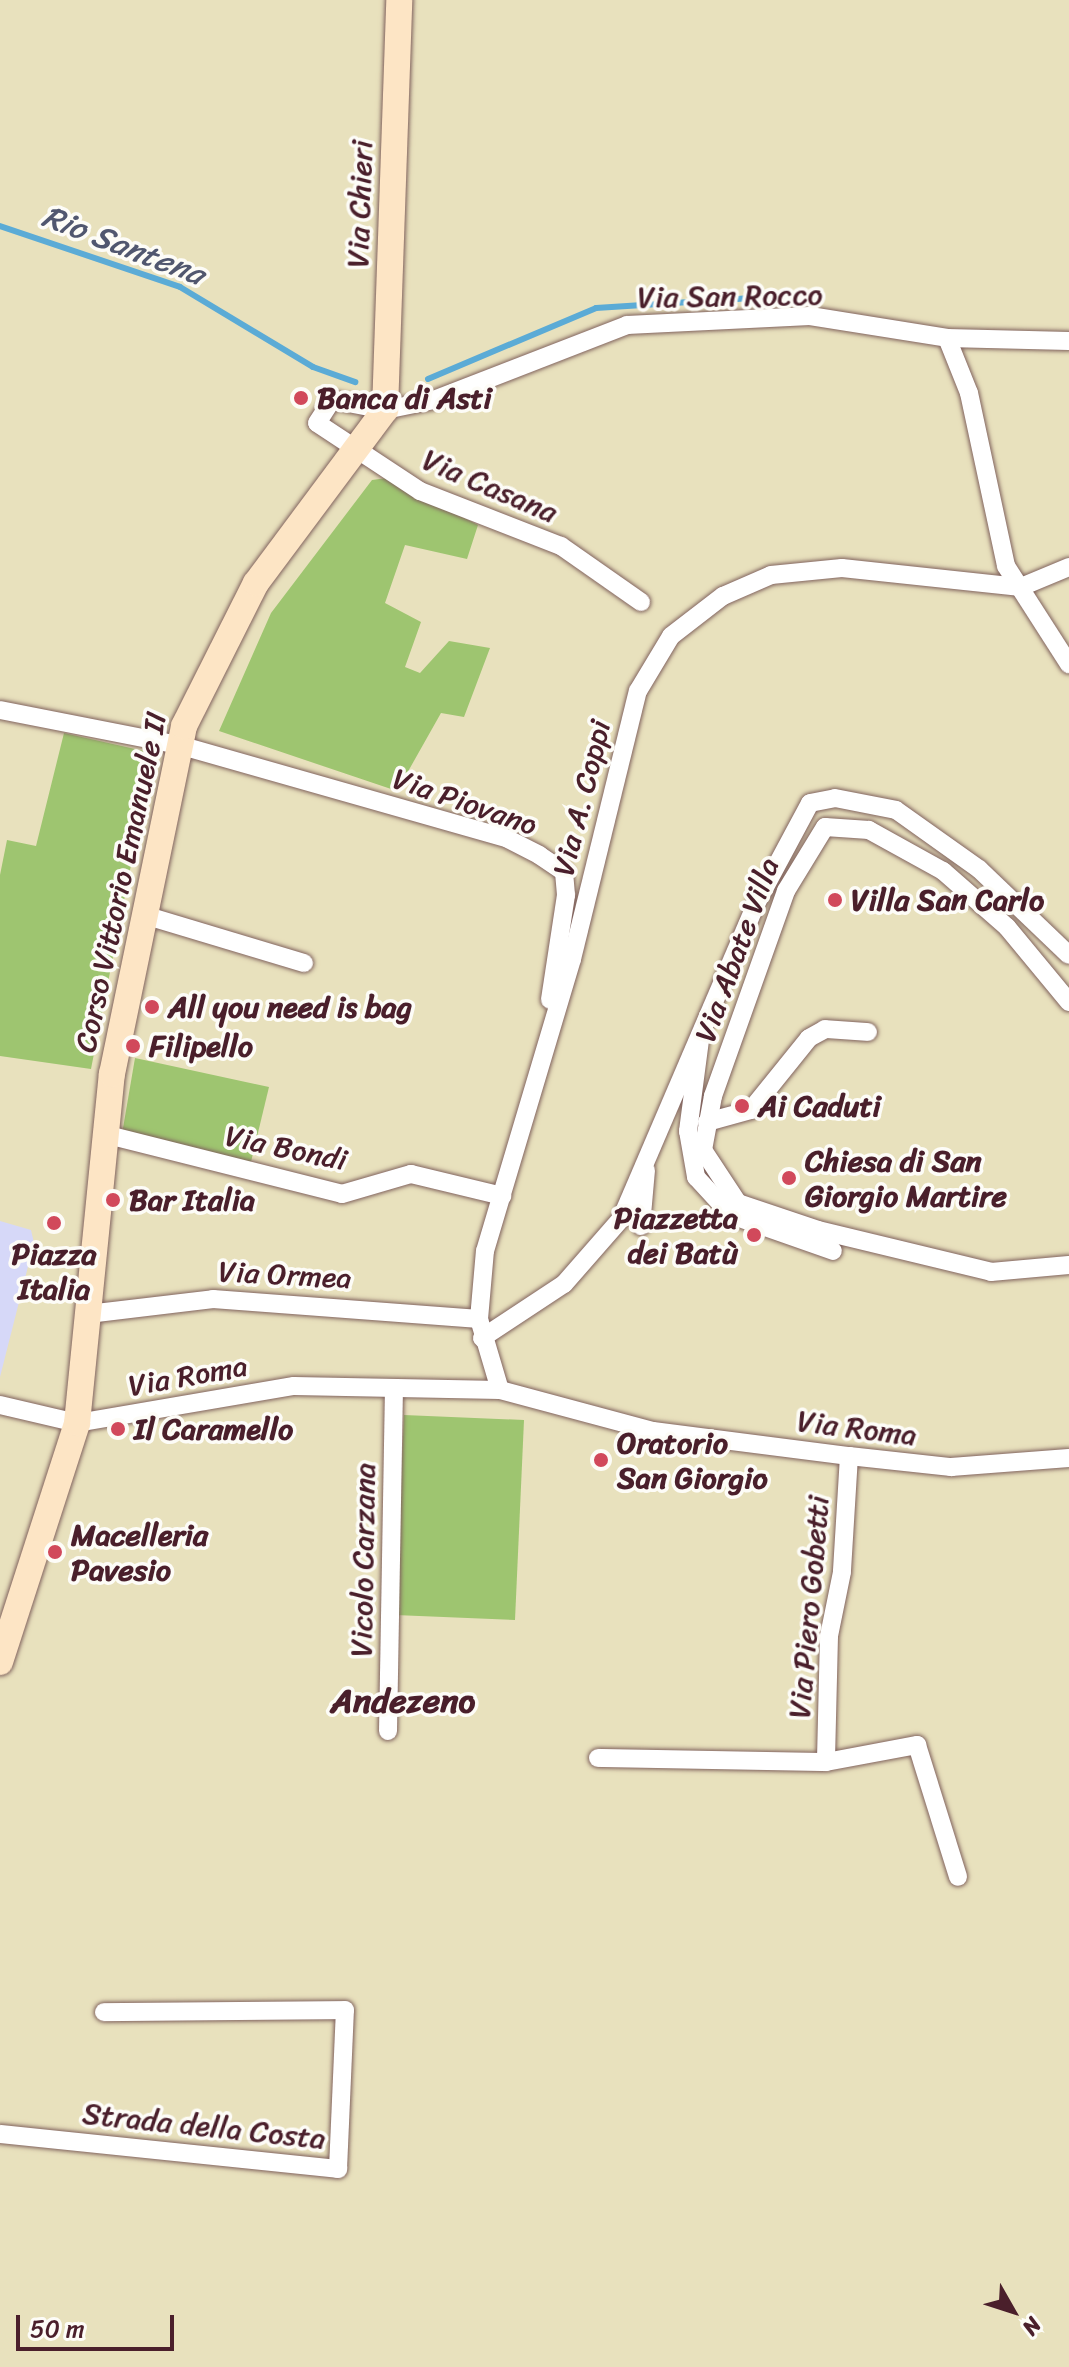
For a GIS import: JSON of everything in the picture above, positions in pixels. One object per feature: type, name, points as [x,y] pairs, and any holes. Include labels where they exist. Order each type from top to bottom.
[{"type":"main road","name":"Via Chieri","points":[[385,410],[399,0]]},
{"type":"main road","name":"Corso Vittorio Emanuele II","points":[[0,1662],[77,1423],[104,1134],[179,745],[228,627],[385,410]]},
{"type":"street","name":"Via San Rocco","points":[[385,410],[434,400],[627,325],[810,316],[947,338],[1069,341]]},
{"type":"street","points":[[947,338],[969,393],[998,544],[1069,664]]},
{"type":"street","name":"Via Casana","points":[[385,410],[332,400],[317,423],[356,451],[482,520],[528,528],[641,602]]},
{"type":"street","points":[[1021,587],[1069,567]]},
{"type":"street","name":"Via A. Coppi","points":[[480,1328],[477,1290],[529,1089],[572,959],[638,691],[671,636],[723,596],[771,575],[893,572],[1021,587]]},
{"type":"street","points":[[0,710],[179,745]]},
{"type":"street","name":"Via Piovano","points":[[179,745],[508,839],[564,872],[552,988],[529,1089]]},
{"type":"street","points":[[500,1390],[480,1328],[590,1257],[621,1219],[789,833],[810,803],[822,799],[870,803],[906,817],[979,869],[1069,955]]},
{"type":"street","name":"Via Abate Villa","points":[[707,1122],[786,891],[825,827],[869,830],[943,871],[1007,927],[1069,1002]]},
{"type":"street","points":[[144,915],[304,963]]},
{"type":"street","points":[[868,1032],[825,1029],[809,1038],[751,1110],[707,1122],[703,1150],[738,1203],[842,1238],[991,1272],[1069,1265]]},
{"type":"street","points":[[700,1034],[688,1158],[731,1215],[833,1251]]},
{"type":"street","name":"Via Bondi","points":[[104,1134],[342,1194],[411,1174],[502,1196]]},
{"type":"street","points":[[641,1226],[646,1167]]},
{"type":"street","points":[[714,1225],[731,1215]]},
{"type":"street","name":"Via Ormea","points":[[88,1314],[213,1299],[402,1312],[480,1328]]},
{"type":"street","name":"Via Roma","points":[[77,1423],[294,1386],[500,1390],[653,1431],[849,1456],[951,1467],[1069,1458]]},
{"type":"street","name":"Vicolo Carzana","points":[[388,1731],[394,1390]]},
{"type":"street","points":[[0,1405],[77,1423]]},
{"type":"street","name":"Via Piero Gobetti","points":[[826,1762],[829,1636],[842,1572],[849,1456]]},
{"type":"street","name":"Via Piero Gobetti","points":[[598,1758],[826,1762],[917,1745],[958,1877]]},
{"type":"street","name":"Strada della Costa","points":[[0,2134],[338,2169],[345,2010],[104,2012]]},
{"type":"shaded area","points":[[0,1221],[31,1230],[34,1243],[0,1377]]},
{"type":"green space","points":[[387,478],[478,525],[467,559],[405,545],[385,603],[421,622],[405,667],[420,673],[449,641],[490,648],[464,717],[441,713],[397,791],[219,731],[271,613],[372,480]]},
{"type":"green space","points":[[64,733],[153,753],[91,1069],[0,1056],[0,875],[7,840],[36,846]]},
{"type":"green space","points":[[135,1058],[269,1087],[250,1166],[122,1134]]},
{"type":"green space","points":[[404,1415],[524,1420],[515,1620],[395,1615]]},
{"type":"waterway","name":"Rio Santena","points":[[0,226],[180,287],[313,367],[355,382]]},
{"type":"waterway","name":"Rio Santena","points":[[428,379],[596,308],[752,298]]},
{"type":"place","name":"Banca di Asti","points":[[301,398]]},
{"type":"place","name":"Villa San Carlo","points":[[835,900]]},
{"type":"place","name":"All you need is bag","points":[[152,1007]]},
{"type":"place","name":"Filipello","points":[[133,1046]]},
{"type":"place","name":"Ai Caduti","points":[[742,1106]]},
{"type":"place","name":"Chiesa di San Giorgio Martire","points":[[789,1178]]},
{"type":"place","name":"Bar Italia","points":[[113,1200]]},
{"type":"place","name":"Piazza Italia","points":[[54,1223]]},
{"type":"place","name":"Piazzetta dei Batù","points":[[754,1235]]},
{"type":"place","name":"Il Caramello","points":[[118,1429]]},
{"type":"place","name":"Oratorio San Giorgio","points":[[601,1460]]},
{"type":"place","name":"Macelleria Pavesio","points":[[55,1552]]},
{"type":"district","name":"Andezeno","points":[[403,1702]]}]
